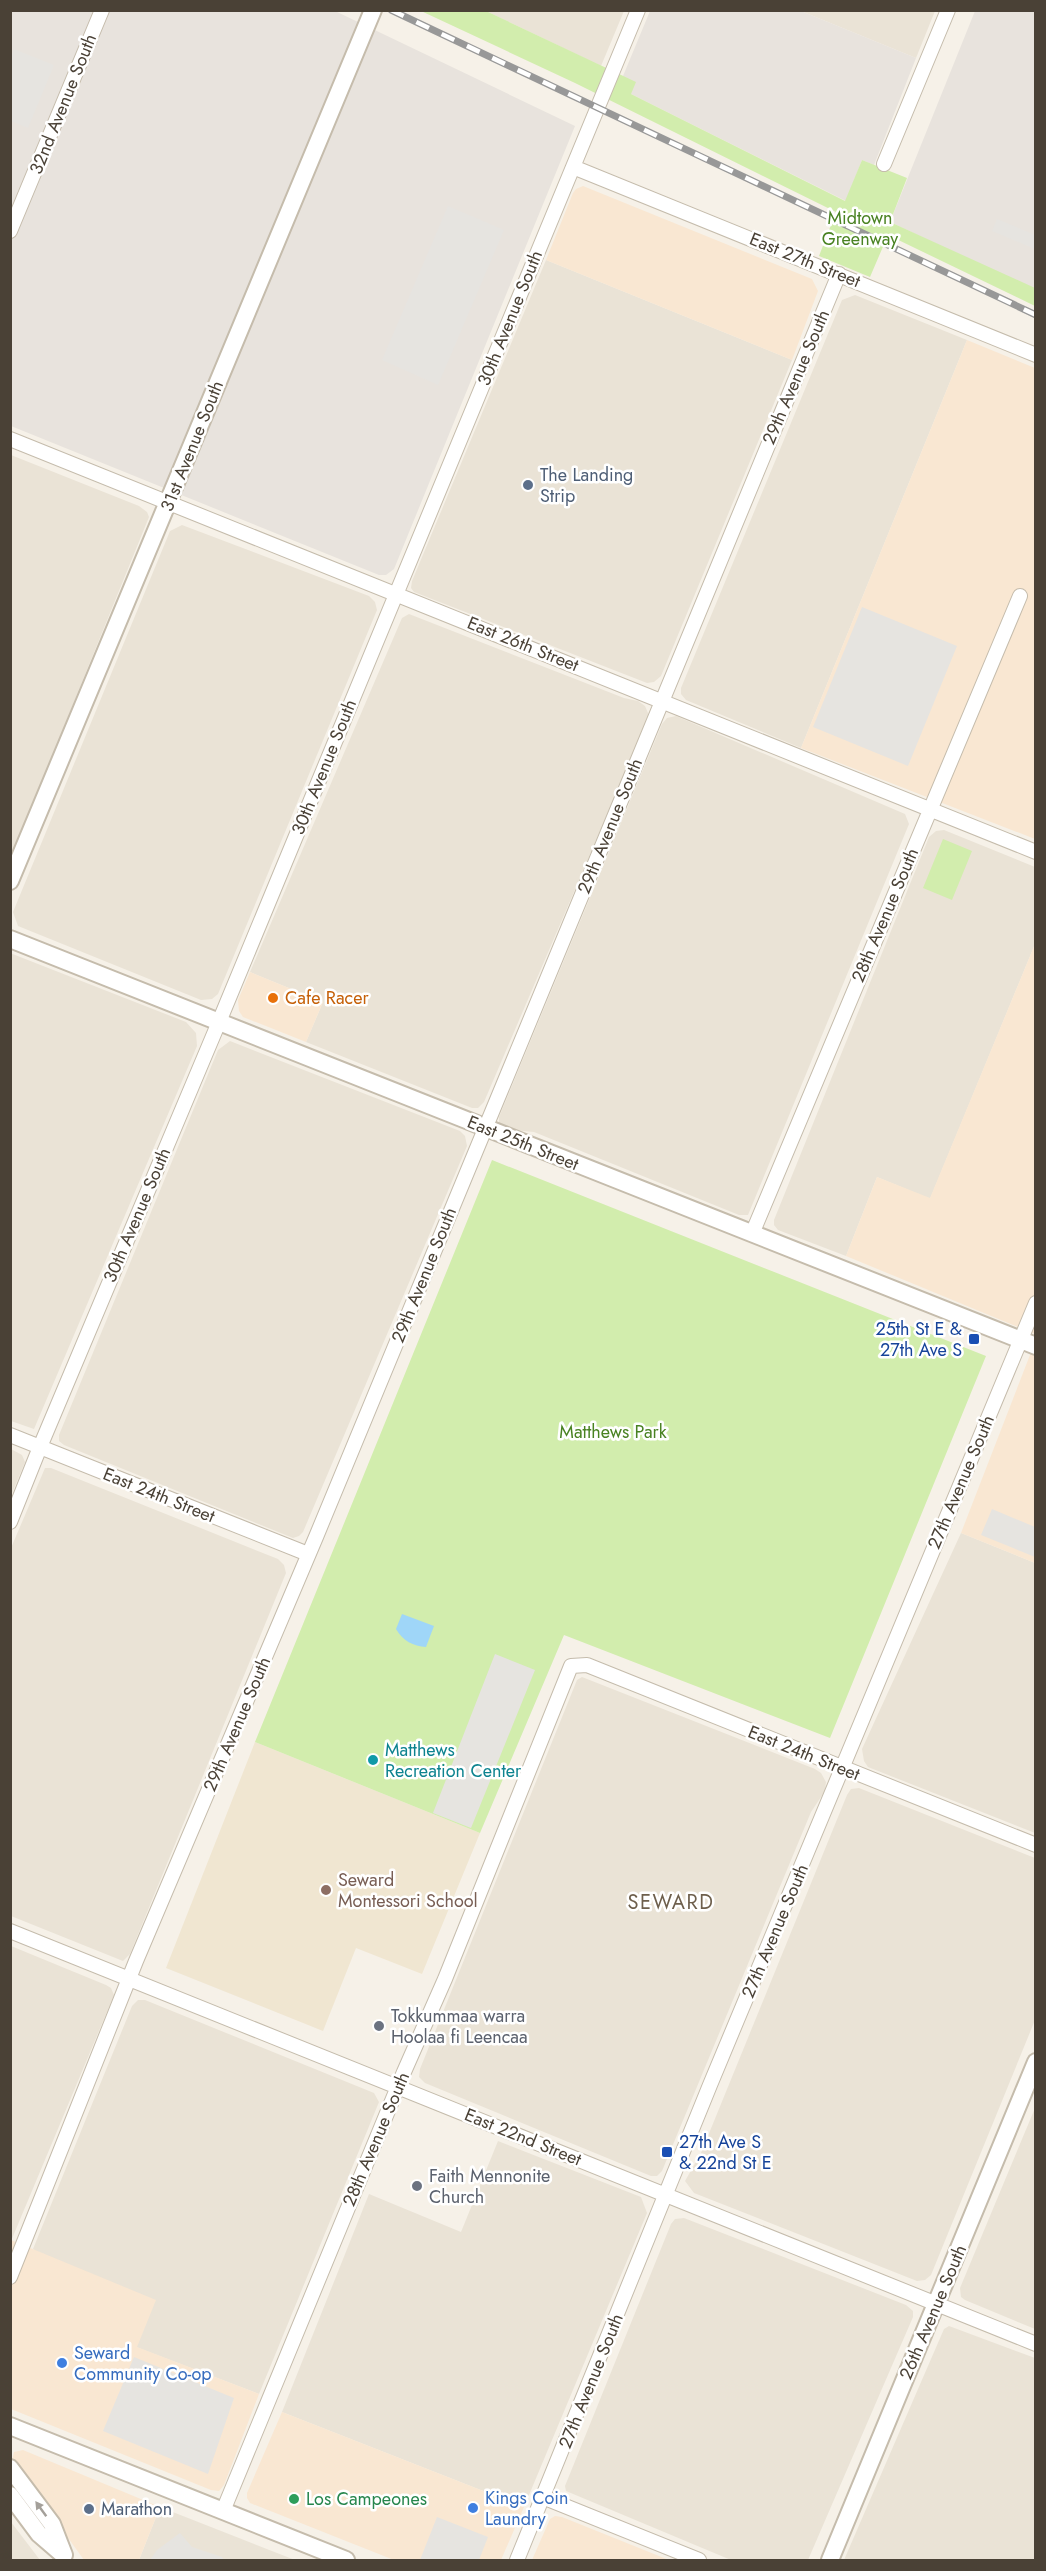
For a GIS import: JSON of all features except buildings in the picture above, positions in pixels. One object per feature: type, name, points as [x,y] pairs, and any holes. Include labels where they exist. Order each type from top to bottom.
[{"type":"street","name":"32nd Avenue South","points":[[10,231],[102,10]]},
{"type":"street","name":"31st Avenue South","points":[[10,881],[373,10]]},
{"type":"street","name":"30th Avenue South","points":[[10,1522],[39,1447],[219,1022],[638,10]]},
{"type":"street","points":[[885,164],[948,10]]},
{"type":"street","name":"East 27th Street","points":[[573,167],[839,273],[1035,355]]},
{"type":"street","name":"29th Avenue South","points":[[10,2277],[129,1979],[308,1554],[839,273]]},
{"type":"street","name":"East 26th Street","points":[[10,439],[1035,852]]},
{"type":"street","name":"28th Avenue South","points":[[752,1234],[1020,596]]},
{"type":"street","name":"East 25th Street","points":[[10,939],[1028,1343]]},
{"type":"street","name":"27th Avenue South","points":[[518,2560],[796,1878],[1028,1343],[1035,1303]]},
{"type":"street","name":"East 24th Street","points":[[10,1435],[308,1554]]},
{"type":"street","name":"East 24th Street","points":[[571,1666],[587,1665],[1035,1845]]},
{"type":"street","name":"28th Avenue South","points":[[223,2511],[445,1978],[571,1666]]},
{"type":"street","name":"East 22nd Street","points":[[10,1931],[1035,2344]]},
{"type":"street","name":"26th Avenue South","points":[[830,2560],[1035,2062]]},
{"type":"street","points":[[10,2426],[346,2560]]},
{"type":"street","points":[[10,2468],[52,2524],[66,2558]]},
{"type":"street","points":[[10,2495],[39,2534],[66,2558]]},
{"type":"street","points":[[545,2498],[699,2560]]},
{"type":"shaded area","points":[[10,11],[335,11],[575,126],[394,569],[386,575],[379,575],[11,426]]},
{"type":"shaded area","points":[[486,11],[624,11],[601,66]]},
{"type":"shaded area","points":[[650,11],[801,11],[916,58],[874,165],[862,160],[846,201],[631,94],[623,76]]},
{"type":"shaded area","points":[[801,11],[935,11],[916,58]]},
{"type":"shaded area","points":[[975,11],[1035,11],[1035,290],[890,222]]},
{"type":"shaded area","points":[[14,49],[54,65],[28,128],[11,121],[11,58]]},
{"type":"shaded area","points":[[583,186],[812,279],[818,291],[792,360],[546,260],[573,193]]},
{"type":"shaded area","points":[[448,206],[504,230],[438,385],[382,360]]},
{"type":"shaded area","points":[[997,219],[1035,235],[1035,249],[992,231]]},
{"type":"shaded area","points":[[546,260],[792,360],[661,676],[654,682],[647,683],[414,592],[411,588]]},
{"type":"shaded area","points":[[855,295],[967,340],[801,748],[686,700],[681,694],[681,688],[842,300]]},
{"type":"shaded area","points":[[967,340],[1035,368],[1035,839],[801,748]]},
{"type":"shaded area","points":[[11,455],[139,506],[147,512],[149,517],[11,857]]},
{"type":"shaded area","points":[[182,525],[369,596],[375,602],[377,610],[218,994],[212,999],[201,1000],[18,926],[13,912],[170,531]]},
{"type":"shaded area","points":[[862,607],[957,646],[908,766],[813,727]]},
{"type":"shaded area","points":[[409,614],[624,698],[638,701],[645,706],[648,713],[648,719],[484,1102],[478,1108],[472,1108],[306,1042],[323,1002],[250,972],[402,618]]},
{"type":"shaded area","points":[[676,716],[905,814],[909,824],[748,1215],[739,1215],[534,1132],[513,1130],[499,1123],[499,1117],[662,724],[667,718]]},
{"type":"shaded area","points":[[944,830],[1035,867],[1035,944],[930,1199],[877,1177],[846,1256],[778,1230],[774,1225],[774,1220],[929,837],[936,831]]},
{"type":"shaded area","points":[[1035,944],[1035,1334],[846,1256],[877,1177],[930,1198]]},
{"type":"shaded area","points":[[10,953],[186,1022],[196,1033],[197,1046],[34,1429],[11,1421]]},
{"type":"shaded area","points":[[250,972],[323,1002],[306,1042],[243,1017],[239,1011],[238,1000]]},
{"type":"shaded area","points":[[230,1041],[460,1131],[465,1136],[467,1146],[303,1532],[293,1538],[59,1441],[59,1435],[218,1050]]},
{"type":"shaded area","points":[[1035,1342],[1035,1563],[961,1533]]},
{"type":"shaded area","points":[[11,1449],[22,1455],[25,1462],[11,1496]]},
{"type":"shaded area","points":[[45,1468],[51,1468],[278,1559],[284,1565],[286,1573],[130,1954],[123,1961],[11,1916],[11,1548]]},
{"type":"shaded area","points":[[992,1509],[1035,1527],[1035,1557],[981,1535]]},
{"type":"shaded area","points":[[961,1533],[1035,1563],[1035,1833],[868,1767],[864,1761],[862,1749]]},
{"type":"shaded area","points":[[495,1654],[535,1670],[471,1828],[433,1813]]},
{"type":"shaded area","points":[[582,1677],[815,1769],[821,1773],[826,1782],[825,1791],[811,1812],[662,2171],[657,2176],[651,2176],[425,2083],[419,2077],[420,2069],[577,1680]]},
{"type":"shaded area","name":"Seward Montessori School","points":[[255,1742],[480,1833],[422,1974],[356,1948],[323,2031],[166,1968]]},
{"type":"shaded area","points":[[859,1788],[1035,1858],[1035,2020],[931,2275],[925,2280],[917,2281],[694,2193],[685,2181],[701,2153],[847,1795],[851,1789]]},
{"type":"shaded area","points":[[11,1946],[106,1985],[111,1988],[114,1995],[11,2241]]},
{"type":"shaded area","points":[[138,2000],[145,2000],[374,2093],[379,2102],[259,2394],[136,2347],[33,2249],[132,2006]]},
{"type":"shaded area","points":[[1035,2108],[1035,2329],[965,2300],[961,2297],[960,2288]]},
{"type":"shaded area","points":[[498,2141],[641,2197],[647,2213],[524,2507],[282,2412],[369,2194],[461,2232]]},
{"type":"shaded area","points":[[684,2218],[906,2305],[913,2311],[913,2317],[808,2560],[731,2560],[566,2491],[565,2486],[671,2224],[675,2219]]},
{"type":"shaded area","points":[[11,2240],[156,2300],[137,2347],[259,2394],[224,2485],[219,2491],[211,2490],[11,2409]]},
{"type":"shaded area","points":[[949,2326],[1035,2358],[1035,2560],[844,2560],[944,2329]]},
{"type":"shaded area","points":[[134,2357],[234,2398],[208,2474],[103,2431]]},
{"type":"shaded area","points":[[282,2412],[524,2507],[501,2560],[394,2560],[250,2503],[247,2493]]},
{"type":"shaded area","points":[[23,2450],[160,2507],[139,2560],[84,2560],[12,2460],[14,2452]]},
{"type":"shaded area","points":[[160,2507],[295,2560],[139,2560]]},
{"type":"shaded area","points":[[555,2516],[669,2560],[532,2560],[550,2519]]},
{"type":"shaded area","points":[[437,2517],[488,2537],[479,2560],[420,2560]]},
{"type":"shaded area","points":[[11,2522],[40,2560],[11,2560]]},
{"type":"shaded area","points":[[180,2533],[192,2547],[222,2557],[224,2560],[150,2560],[157,2550]]},
{"type":"green space","name":"Midtown Greenway","points":[[421,11],[486,11],[636,82],[631,94],[845,201],[862,160],[907,178],[890,222],[1035,288],[1035,306],[888,235],[870,277],[819,256],[836,212],[575,83]]},
{"type":"green space","points":[[943,839],[972,851],[952,900],[923,888]]},
{"type":"green space","name":"Matthews Park","points":[[492,1160],[986,1356],[830,1738],[564,1635],[480,1833],[255,1742]]},
{"type":"water","points":[[402,1614],[434,1626],[426,1647],[409,1642],[396,1629]]},
{"type":"railway","points":[[391,10],[1036,315]]},
{"type":"place","name":"The Landing Strip","points":[[528,485]]},
{"type":"place","name":"Cafe Racer","points":[[273,998]]},
{"type":"place","name":"25th St E & 27th Ave S","points":[[974,1339]]},
{"type":"place","name":"Matthews Recreation Center","points":[[373,1760]]},
{"type":"place","name":"Seward Montessori School","points":[[326,1890]]},
{"type":"place","name":"Tokkummaa warra Hoolaa fi Leencaa","points":[[379,2026]]},
{"type":"place","name":"27th Ave S & 22nd St E","points":[[667,2152]]},
{"type":"place","name":"Faith Mennonite Church","points":[[417,2186]]},
{"type":"place","name":"Seward Community Co-op","points":[[62,2363]]},
{"type":"place","name":"Los Campeones","points":[[294,2499]]},
{"type":"place","name":"Kings Coin Laundry","points":[[473,2508]]},
{"type":"place","name":"Marathon","points":[[89,2509]]},
{"type":"district","name":"SEWARD","points":[[671,1902]]}]
